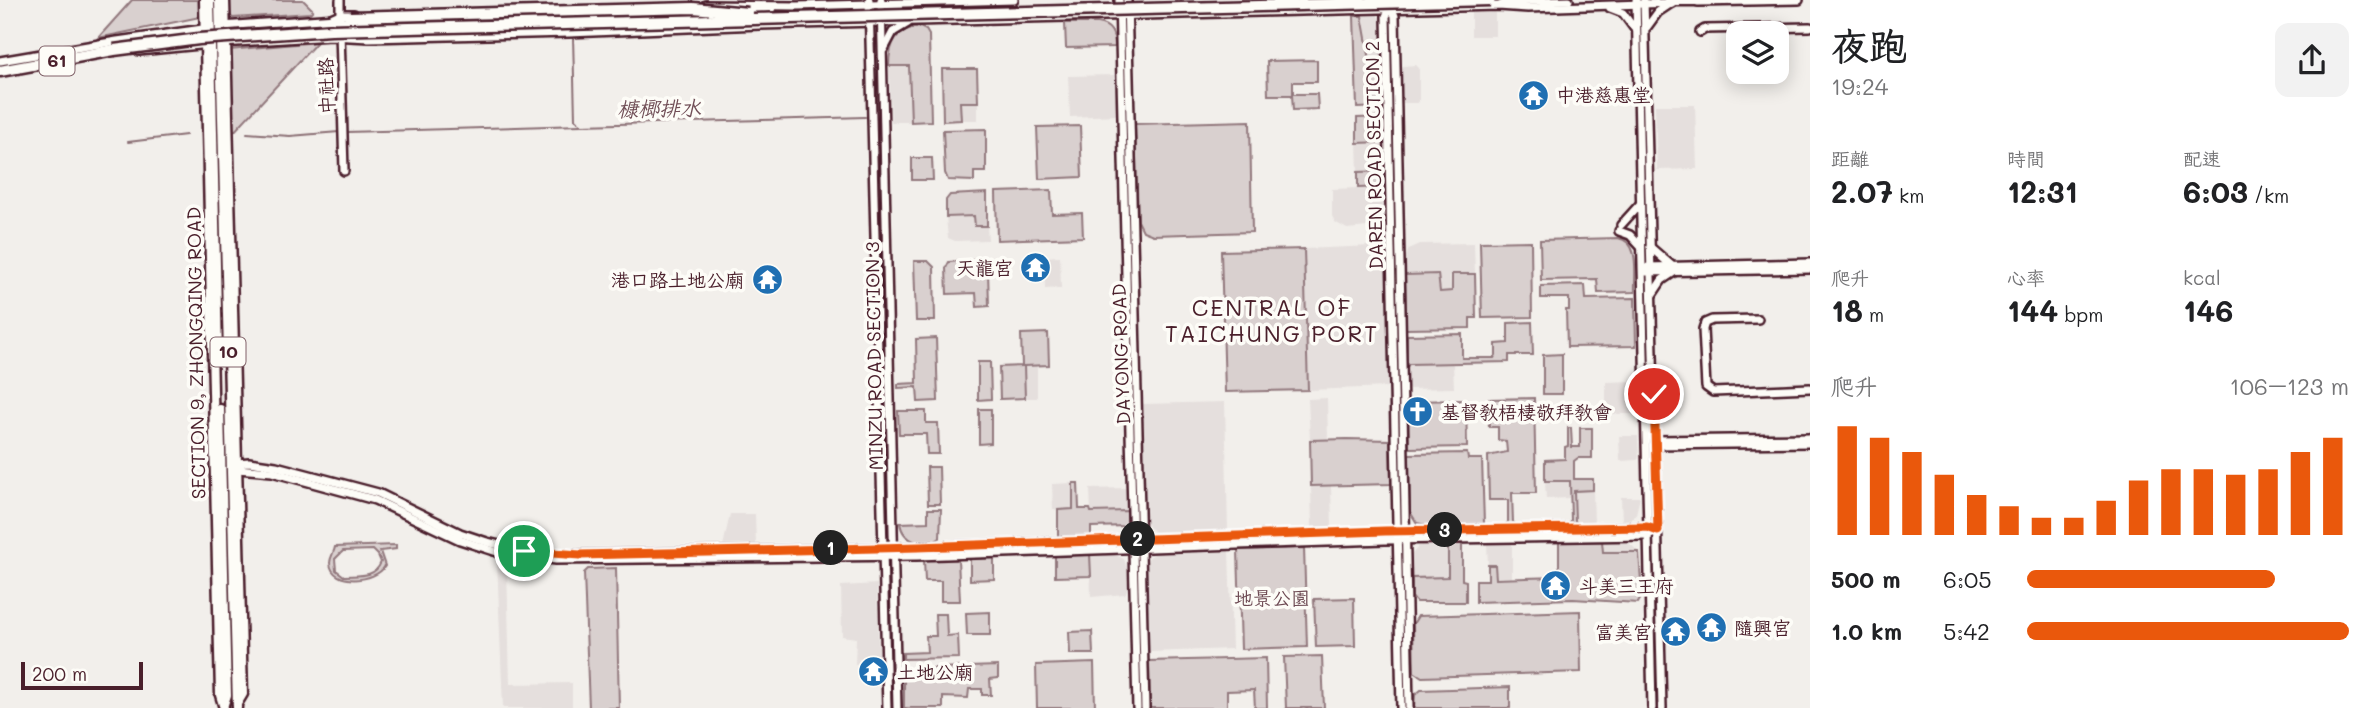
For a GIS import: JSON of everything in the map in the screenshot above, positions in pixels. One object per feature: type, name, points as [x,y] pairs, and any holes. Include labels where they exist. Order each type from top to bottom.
[{"type":"highway","name":"61","points":[[0,68],[113,45],[291,26],[1252,0]]},
{"type":"highway","name":"61","points":[[0,68],[212,38],[331,30],[1490,0]]},
{"type":"highway","points":[[1672,1],[1701,0]]},
{"type":"highway","points":[[342,17],[693,8],[748,13]]},
{"type":"highway","points":[[369,35],[614,29],[627,22]]},
{"type":"main road","name":"SECTION 9, ZHONGQING ROAD","points":[[204,0],[215,27]]},
{"type":"main road","name":"SECTION 9, ZHONGQING ROAD","points":[[210,0],[216,44],[237,466],[243,694],[237,706]]},
{"type":"main road","name":"SECTION 9, ZHONGQING ROAD","points":[[219,0],[215,27],[237,706]]},
{"type":"main road","name":"SECTION 9, ZHONGQING ROAD","points":[[215,27],[225,0]]},
{"type":"main road","name":"SECTION 9, ZHONGQING ROAD","points":[[216,44],[227,695],[224,707]]},
{"type":"street","name":"中社路","points":[[340,0],[344,36],[344,170]]},
{"type":"street","points":[[0,68],[117,41],[215,27],[342,17],[572,11],[758,10],[797,5],[869,2],[1014,0]]},
{"type":"street","name":"DAYONG ROAD","points":[[1119,0],[1123,16],[1137,544],[1137,708]]},
{"type":"street","name":"DAYONG ROAD","points":[[1123,16],[1127,0]]},
{"type":"street","points":[[1279,0],[1280,12]]},
{"type":"street","points":[[1499,6],[1509,2],[1569,0]]},
{"type":"street","points":[[344,36],[369,32],[573,30],[1280,12],[1391,4],[1528,8],[1602,6],[1636,1],[1799,0]]},
{"type":"street","points":[[1636,1],[1652,708]]},
{"type":"street","points":[[1645,1],[1662,708]]},
{"type":"street","points":[[1645,35],[1653,17],[1672,1]]},
{"type":"street","name":"MINZU ROAD SECTION 3","points":[[869,2],[887,708]]},
{"type":"street","name":"MINZU ROAD SECTION 3","points":[[881,2],[897,708]]},
{"type":"street","name":"DAREN ROAD SECTION 2","points":[[1391,4],[1386,16],[1401,536],[1409,708]]},
{"type":"street","points":[[1602,6],[1623,13],[1629,19],[1636,36]]},
{"type":"street","points":[[882,56],[892,32],[914,21]]},
{"type":"street","points":[[1700,32],[1705,29],[1810,27]]},
{"type":"street","points":[[0,68],[216,44],[369,35]]},
{"type":"street","points":[[1640,204],[1620,228],[1641,247]]},
{"type":"street","points":[[1641,232],[1650,228]]},
{"type":"street","points":[[1650,247],[1673,269]]},
{"type":"street","points":[[1651,295],[1673,269],[1810,263]]},
{"type":"street","points":[[1642,271],[1810,269]]},
{"type":"street","points":[[1758,319],[1712,320],[1705,324],[1704,383],[1707,389],[1810,388]]},
{"type":"street","points":[[1646,432],[1655,443]]},
{"type":"street","points":[[1655,443],[1810,440]]},
{"type":"street","points":[[237,466],[249,462],[276,466],[376,497],[430,527],[478,546],[535,559],[1658,531]]},
{"type":"street","name":"DAREN ROAD SECTION 2","points":[[1401,536],[1401,708]]},
{"type":"street","name":"DAYONG ROAD","points":[[1137,544],[1146,708]]},
{"type":"shaded area","points":[[1495,12],[1495,36],[1471,36],[1471,13]]},
{"type":"shaded area","points":[[1377,15],[1381,19],[1383,66],[1371,66],[1362,16]]},
{"type":"shaded area","points":[[909,65],[911,122],[891,122],[889,66]]},
{"type":"shaded area","points":[[1416,65],[1419,68],[1419,101],[1403,103],[1400,68]]},
{"type":"shaded area","points":[[1116,75],[1117,115],[1070,117],[1068,76]]},
{"type":"shaded area","points":[[960,102],[978,102],[978,120],[961,120]]},
{"type":"shaded area","points":[[1655,105],[1695,105],[1697,169],[1657,170]]},
{"type":"shaded area","points":[[1384,142],[1385,171],[1358,172],[1357,143]]},
{"type":"shaded area","points":[[1385,187],[1386,214],[1378,226],[1347,229],[1335,222],[1332,216],[1332,189]]},
{"type":"shaded area","points":[[975,216],[975,226],[987,226],[988,240],[955,241],[948,238],[946,217]]},
{"type":"shaded area","points":[[1474,243],[1475,274],[1450,275],[1451,292],[1406,305],[1405,259],[1409,249],[1420,244]]},
{"type":"shaded area","points":[[1372,246],[1383,251],[1387,261],[1389,387],[1308,390],[1304,249]]},
{"type":"shaded area","points":[[1060,256],[1061,288],[1045,289],[1044,257]]},
{"type":"shaded area","points":[[1453,363],[1454,388],[1408,389],[1409,364]]},
{"type":"shaded area","points":[[1024,366],[1037,366],[1037,398],[1025,398]]},
{"type":"shaded area","points":[[1606,382],[1637,383],[1638,414],[1606,414]]},
{"type":"shaded area","points":[[1327,398],[1328,440],[1310,440],[1308,399]]},
{"type":"shaded area","points":[[1225,402],[1228,531],[1154,532],[1146,520],[1143,404]]},
{"type":"shaded area","points":[[1619,436],[1638,436],[1637,460],[1620,461]]},
{"type":"shaded area","points":[[1545,481],[1570,481],[1570,498],[1546,499]]},
{"type":"shaded area","points":[[1073,483],[1074,510],[1053,510],[1052,484]]},
{"type":"shaded area","points":[[1331,485],[1332,528],[1312,529],[1311,486]]},
{"type":"shaded area","points":[[1127,488],[1127,511],[1091,512],[1090,489]]},
{"type":"shaded area","points":[[1574,490],[1593,490],[1594,523],[1575,521]]},
{"type":"shaded area","points":[[1621,497],[1640,497],[1636,514],[1622,522]]},
{"type":"shaded area","points":[[730,514],[755,514],[756,545],[723,546]]},
{"type":"shaded area","points":[[1602,541],[1628,542],[1639,552],[1603,552]]},
{"type":"shaded area","points":[[1487,543],[1512,543],[1512,579],[1495,580],[1495,565],[1488,565]]},
{"type":"shaded area","points":[[1425,544],[1448,544],[1448,577],[1412,578],[1412,554]]},
{"type":"shaded area","points":[[1229,550],[1232,649],[1149,652],[1146,567],[1149,557],[1159,552]]},
{"type":"shaded area","points":[[1090,554],[1113,554],[1124,559],[1128,588],[1125,594],[1091,597]]},
{"type":"shaded area","points":[[497,560],[511,563],[507,566],[510,684],[572,683],[572,708],[503,708]]},
{"type":"shaded area","points":[[877,584],[879,660],[859,659],[855,664],[856,638],[842,636],[841,586]]},
{"type":"green space","points":[[132,0],[199,0],[200,17],[98,38]]},
{"type":"green space","points":[[229,0],[303,0],[313,10],[310,13],[233,18],[229,16]]},
{"type":"green space","points":[[1354,16],[1362,16],[1371,66],[1383,66],[1383,107],[1357,108]]},
{"type":"green space","points":[[1065,23],[1097,23],[1111,31],[1115,47],[1066,48]]},
{"type":"green space","points":[[920,27],[929,35],[931,121],[911,122],[909,66],[889,66],[889,58],[892,44],[900,34],[905,30]]},
{"type":"green space","points":[[317,42],[232,134],[229,50]]},
{"type":"green space","points":[[1317,60],[1317,82],[1293,82],[1293,94],[1317,94],[1318,109],[1293,110],[1292,95],[1268,95],[1267,61]]},
{"type":"green space","points":[[942,69],[977,69],[978,102],[960,102],[961,120],[943,121]]},
{"type":"green space","points":[[1384,117],[1384,142],[1357,143],[1357,118]]},
{"type":"green space","points":[[1250,121],[1252,232],[1153,235],[1143,231],[1138,221],[1135,124]]},
{"type":"green space","points":[[1080,126],[1082,177],[1039,179],[1037,127]]},
{"type":"green space","points":[[986,129],[986,172],[974,172],[974,181],[948,180],[945,173],[943,130]]},
{"type":"green space","points":[[912,158],[932,158],[933,180],[912,180]]},
{"type":"green space","points":[[1385,171],[1385,187],[1358,188],[1358,172]]},
{"type":"green space","points":[[1051,190],[1052,214],[1082,213],[1083,237],[997,240],[996,192]]},
{"type":"green space","points":[[987,193],[987,226],[975,226],[974,216],[946,217],[946,200],[950,195]]},
{"type":"green space","points":[[1618,238],[1625,241],[1633,252],[1635,292],[1598,293],[1597,279],[1541,280],[1540,240]]},
{"type":"green space","points":[[1531,241],[1532,317],[1482,318],[1480,242]]},
{"type":"green space","points":[[1304,249],[1308,390],[1225,392],[1221,251]]},
{"type":"green space","points":[[988,259],[988,265],[976,266],[976,270],[988,270],[989,306],[977,307],[976,293],[947,294],[946,268],[949,262]]},
{"type":"green space","points":[[914,261],[928,261],[934,267],[935,321],[916,321]]},
{"type":"green space","points":[[1438,274],[1440,292],[1452,291],[1452,274],[1475,274],[1476,318],[1470,318],[1470,328],[1406,329],[1405,275]]},
{"type":"green space","points":[[1585,285],[1586,299],[1635,298],[1636,346],[1567,347],[1566,310],[1569,310],[1569,298],[1541,298],[1541,286]]},
{"type":"green space","points":[[1532,322],[1533,355],[1509,355],[1509,362],[1409,364],[1407,367],[1407,335],[1462,334],[1462,358],[1494,358],[1496,344],[1508,343],[1508,323]]},
{"type":"green space","points":[[1048,333],[1049,365],[1024,366],[1025,398],[1000,399],[999,367],[1022,366],[1021,334]]},
{"type":"green space","points":[[936,338],[938,401],[918,402],[917,387],[898,388],[898,384],[917,383],[916,339]]},
{"type":"green space","points":[[1562,354],[1562,394],[1543,394],[1543,355]]},
{"type":"green space","points":[[978,362],[990,362],[991,399],[978,400]]},
{"type":"green space","points":[[1534,398],[1536,493],[1512,493],[1515,524],[1506,524],[1508,500],[1489,500],[1488,456],[1507,452],[1506,441],[1498,440],[1498,427],[1489,427],[1488,399]]},
{"type":"green space","points":[[1466,400],[1467,447],[1409,448],[1408,401]]},
{"type":"green space","points":[[979,409],[991,409],[991,443],[979,444]]},
{"type":"green space","points":[[898,411],[926,411],[926,423],[938,423],[939,454],[927,454],[926,434],[899,434]]},
{"type":"green space","points":[[1568,428],[1571,428],[1572,447],[1580,447],[1580,428],[1592,428],[1592,458],[1578,458],[1574,461],[1574,479],[1593,479],[1593,490],[1574,491],[1577,523],[1569,523],[1570,481],[1545,481],[1545,460],[1565,459]]},
{"type":"green space","points":[[1310,440],[1390,440],[1391,484],[1311,486]]},
{"type":"green space","points":[[1467,453],[1468,459],[1482,459],[1484,524],[1417,523],[1410,512],[1409,454]]},
{"type":"green space","points":[[927,467],[939,467],[940,504],[928,504]]},
{"type":"green space","points":[[1073,483],[1078,483],[1079,509],[1090,509],[1091,512],[1127,511],[1127,526],[1091,527],[1091,536],[1058,537],[1058,510],[1073,509]]},
{"type":"green space","points":[[928,509],[941,509],[940,538],[928,543],[916,542],[905,535],[900,523],[928,522]]},
{"type":"green space","points":[[1602,541],[1603,552],[1639,552],[1642,596],[1638,603],[1573,599],[1476,602],[1476,580],[1488,580],[1488,565],[1495,565],[1496,579],[1559,577],[1559,542]]},
{"type":"green space","points":[[1448,544],[1462,544],[1462,580],[1466,581],[1466,602],[1416,602],[1412,597],[1412,578],[1448,577]]},
{"type":"green space","points":[[396,545],[396,549],[380,551],[385,566],[373,576],[355,580],[338,576],[333,571],[330,561],[335,547]],"holes":[[[373,550],[381,562],[371,573],[344,576],[336,570],[335,559],[343,551]]]},
{"type":"green space","name":"地景公園","points":[[1304,548],[1307,647],[1241,649],[1238,550]]},
{"type":"green space","points":[[1090,554],[1091,576],[1055,577],[1055,556]]},
{"type":"green space","points":[[994,558],[994,579],[970,580],[970,559]]},
{"type":"green space","points":[[958,559],[960,601],[941,601],[941,581],[925,581],[924,560]]},
{"type":"green space","points":[[616,568],[619,708],[589,708],[584,573],[588,569]]},
{"type":"green space","points":[[1354,598],[1355,646],[1316,647],[1314,599]]},
{"type":"green space","points":[[1580,611],[1581,672],[1422,677],[1414,672],[1413,624],[1418,616]]},
{"type":"green space","points":[[990,612],[990,635],[967,635],[966,613]]},
{"type":"green space","points":[[935,614],[946,614],[947,636],[958,635],[959,658],[903,659],[903,653],[927,652],[926,636],[936,636]]},
{"type":"green space","points":[[1092,631],[1093,654],[1070,654],[1069,632]]},
{"type":"green space","points":[[1322,656],[1324,708],[1286,708],[1284,657]]},
{"type":"green space","points":[[1266,658],[1267,708],[1255,708],[1254,690],[1227,691],[1227,708],[1150,708],[1149,661]]},
{"type":"green space","points":[[1094,663],[1095,708],[1037,708],[1036,665]]},
{"type":"green space","points":[[998,666],[998,678],[990,679],[991,695],[982,695],[982,689],[969,689],[968,698],[943,697],[943,708],[904,708],[904,669]]},
{"type":"green space","points":[[1510,687],[1510,708],[1414,708],[1415,695],[1421,690]]},
{"type":"waterway","name":"槺榔排水","points":[[573,36],[575,119],[582,125],[865,117]]},
{"type":"waterway","points":[[347,132],[581,125]]},
{"type":"waterway","points":[[247,133],[290,136],[339,132]]},
{"type":"waterway","points":[[128,142],[186,135]]},
{"type":"place","name":"中港慈惠堂","points":[[1533,95]]},
{"type":"place","name":"天龍宮","points":[[1036,268]]},
{"type":"place","name":"港口路土地公廟","points":[[767,280]]},
{"type":"place","name":"基督教梧棲敬拜教會","points":[[1418,412]]},
{"type":"place","name":"斗美三王府","points":[[1556,586]]},
{"type":"place","name":"隨興宮","points":[[1711,628]]},
{"type":"place","name":"富美宮","points":[[1675,632]]},
{"type":"place","name":"土地公廟","points":[[874,672]]},
{"type":"district","name":"CENTRAL OF TAICHUNG PORT","points":[[1272,321]]},
{"type":"route","points":[[524,551],[580,555],[1385,531],[1647,527],[1658,531],[1654,394]]}]
